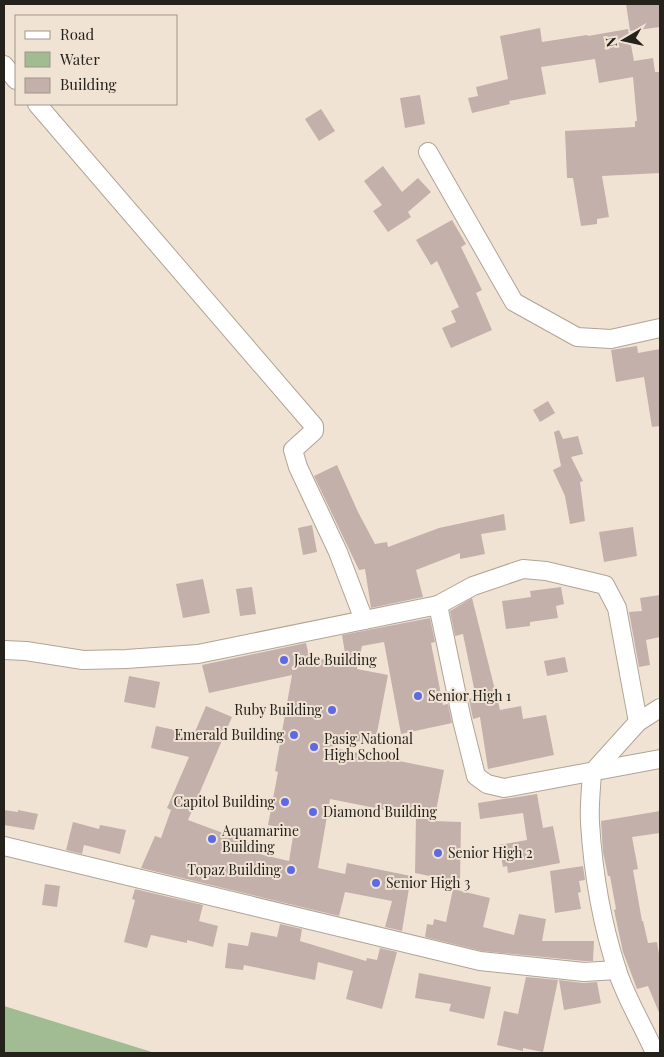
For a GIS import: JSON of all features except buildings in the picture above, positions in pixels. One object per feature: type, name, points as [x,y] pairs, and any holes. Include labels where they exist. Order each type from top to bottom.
[{"type":"street","points":[[4,65],[15,79]]},
{"type":"street","points":[[38,105],[314,426],[314,431],[293,450],[298,467],[338,552],[364,620]]},
{"type":"street","points":[[428,152],[514,302],[578,337],[611,339],[660,328]]},
{"type":"street","points":[[4,650],[26,651],[83,660],[198,654],[438,605],[473,586],[523,569],[546,571],[604,585],[617,608],[638,722]]},
{"type":"street","points":[[438,605],[462,720],[476,776],[487,784],[504,788],[592,773],[660,758]]},
{"type":"street","points":[[656,1053],[628,997],[617,970],[597,888],[590,821],[592,773],[638,722],[660,708]]},
{"type":"street","points":[[4,846],[480,961],[584,972],[617,970]]},
{"type":"water","points":[[4,1006],[155,1053],[4,1053]]},
{"type":"place","name":"Jade Building","points":[[284,660]]},
{"type":"place","name":"Senior High 1","points":[[418,696]]},
{"type":"place","name":"Ruby Building","points":[[332,710]]},
{"type":"place","name":"Emerald Building","points":[[294,735]]},
{"type":"place","name":"Pasig National High School","points":[[314,747]]},
{"type":"place","name":"Capitol Building","points":[[285,802]]},
{"type":"place","name":"Diamond Building","points":[[313,812]]},
{"type":"place","name":"Aquamarine Building","points":[[212,839]]},
{"type":"place","name":"Senior High 2","points":[[438,853]]},
{"type":"place","name":"Topaz Building","points":[[291,870]]},
{"type":"place","name":"Senior High 3","points":[[376,883]]}]
